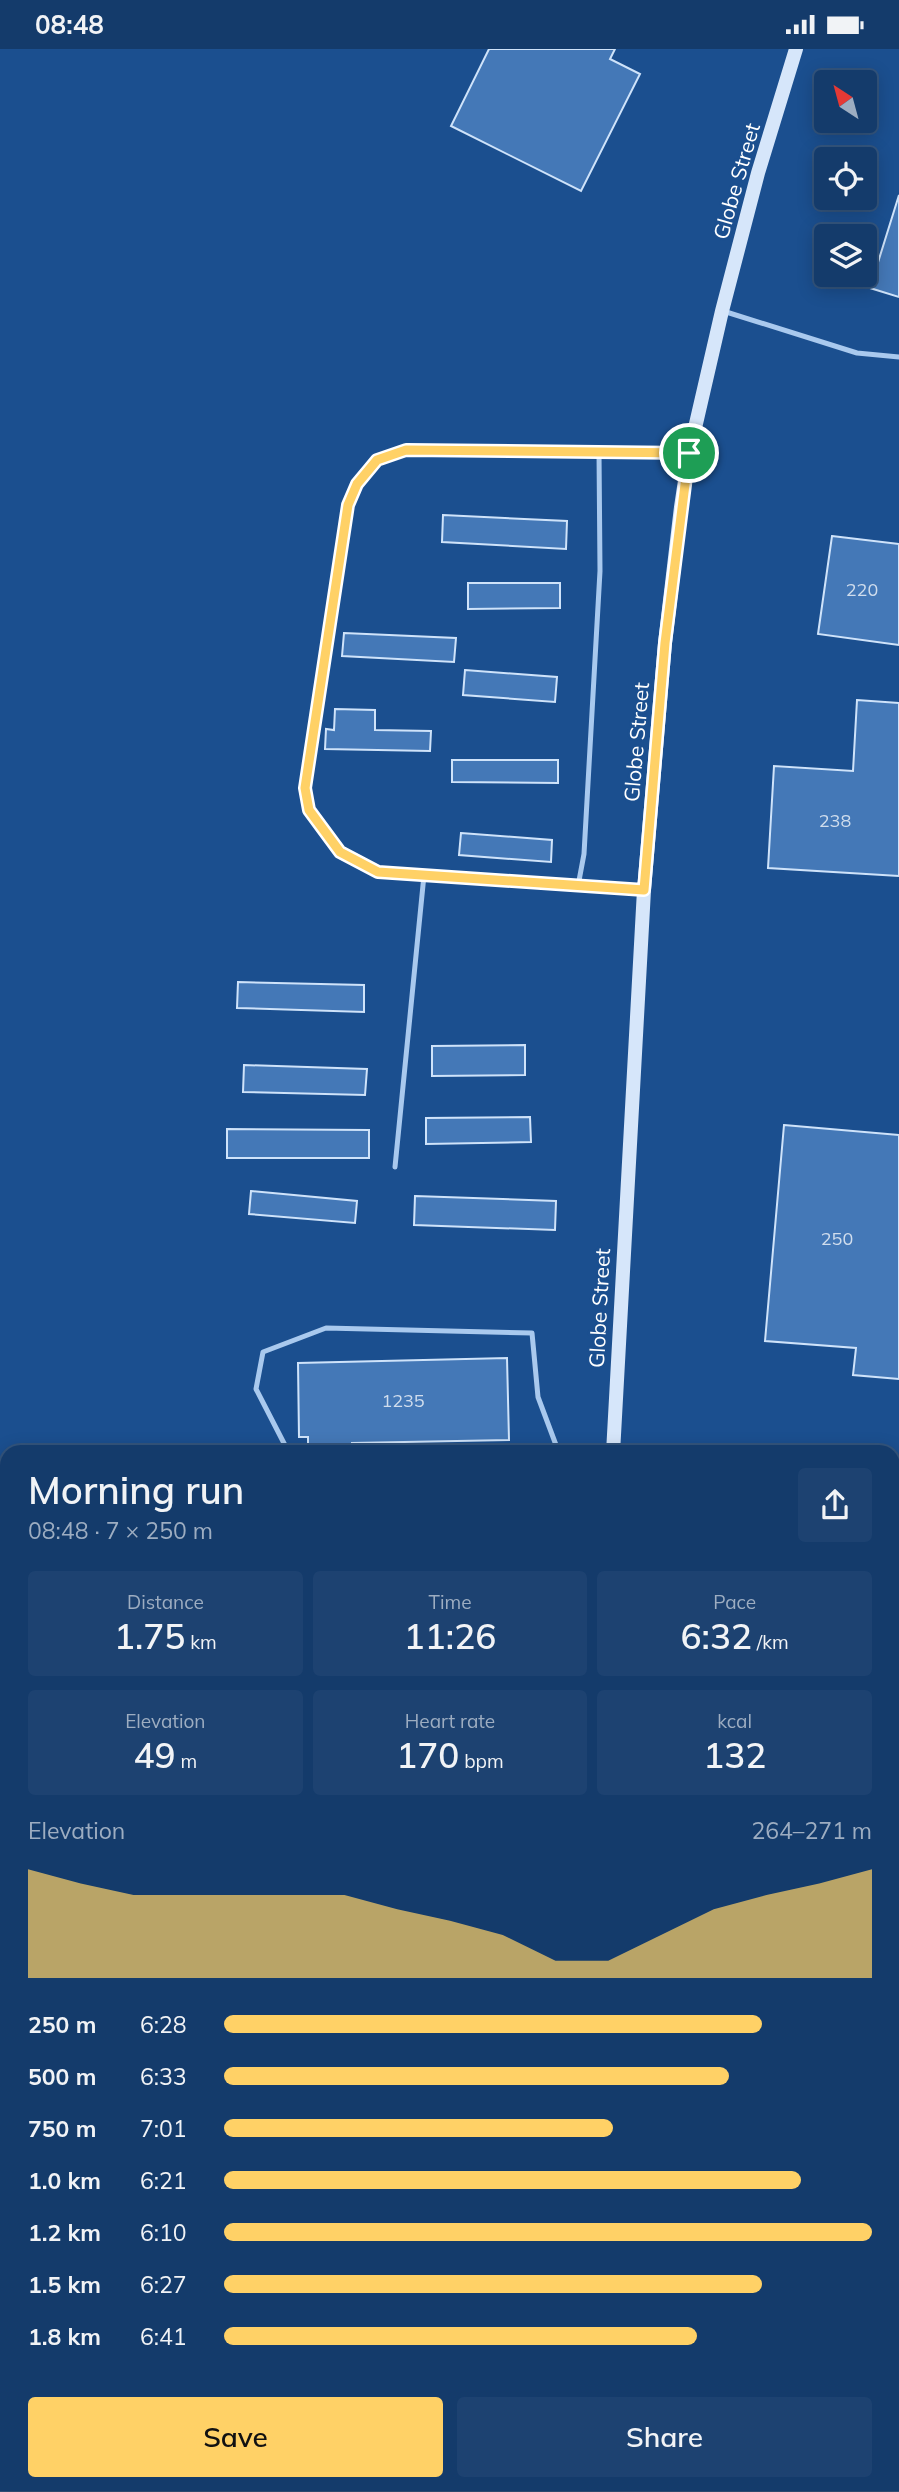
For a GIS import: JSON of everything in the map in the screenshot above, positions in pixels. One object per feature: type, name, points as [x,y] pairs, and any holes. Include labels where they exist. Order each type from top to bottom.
[{"type":"street","name":"Globe Street","points":[[613,1445],[644,890],[665,643],[689,453],[722,310],[758,173],[796,49]]},
{"type":"lane","points":[[722,310],[857,353],[899,357]]},
{"type":"lane","points":[[644,890],[378,872],[340,852],[309,810],[305,788],[348,505],[357,484],[377,460],[406,450],[689,453]]},
{"type":"lane","points":[[578,885],[584,855],[600,571],[599,452]]},
{"type":"lane","points":[[395,1167],[424,875]]},
{"type":"lane","points":[[285,1445],[256,1389],[263,1352],[326,1328],[532,1333],[538,1397],[556,1445]]},
{"type":"building","points":[[489,49],[615,49],[610,59],[640,74],[581,191],[451,126]]},
{"type":"building","points":[[899,195],[899,297],[870,288],[877,287],[877,266]]},
{"type":"building","points":[[443,515],[567,521],[566,549],[442,542]]},
{"type":"building","points":[[832,536],[899,544],[899,645],[818,634]]},
{"type":"building","points":[[468,583],[560,583],[560,608],[468,609]]},
{"type":"building","points":[[344,633],[456,638],[454,662],[342,656]]},
{"type":"building","points":[[465,670],[557,677],[555,702],[463,695]]},
{"type":"building","points":[[857,700],[899,703],[899,876],[768,868],[774,766],[853,771]]},
{"type":"building","points":[[335,709],[375,710],[375,730],[431,731],[430,751],[325,749],[326,729],[334,730]]},
{"type":"building","points":[[452,760],[558,760],[558,783],[452,782]]},
{"type":"building","points":[[461,833],[552,840],[551,862],[459,855]]},
{"type":"building","points":[[238,982],[364,985],[364,1012],[237,1008]]},
{"type":"building","points":[[525,1045],[525,1075],[432,1076],[432,1046]]},
{"type":"building","points":[[244,1065],[367,1069],[365,1095],[243,1092]]},
{"type":"building","points":[[530,1117],[531,1142],[426,1144],[426,1118]]},
{"type":"building","points":[[784,1125],[899,1135],[899,1379],[853,1375],[856,1348],[765,1341]]},
{"type":"building","points":[[227,1129],[369,1130],[369,1158],[227,1158]]},
{"type":"building","points":[[251,1191],[357,1201],[355,1223],[249,1214]]},
{"type":"building","points":[[415,1196],[556,1201],[555,1230],[414,1225]]},
{"type":"building","points":[[507,1358],[509,1440],[308,1445],[308,1437],[299,1437],[298,1363]]},
{"type":"route","points":[[406,450],[689,453],[665,643],[644,890],[378,872],[340,852],[309,810],[305,788],[348,505],[357,484],[377,460],[406,450]]}]
